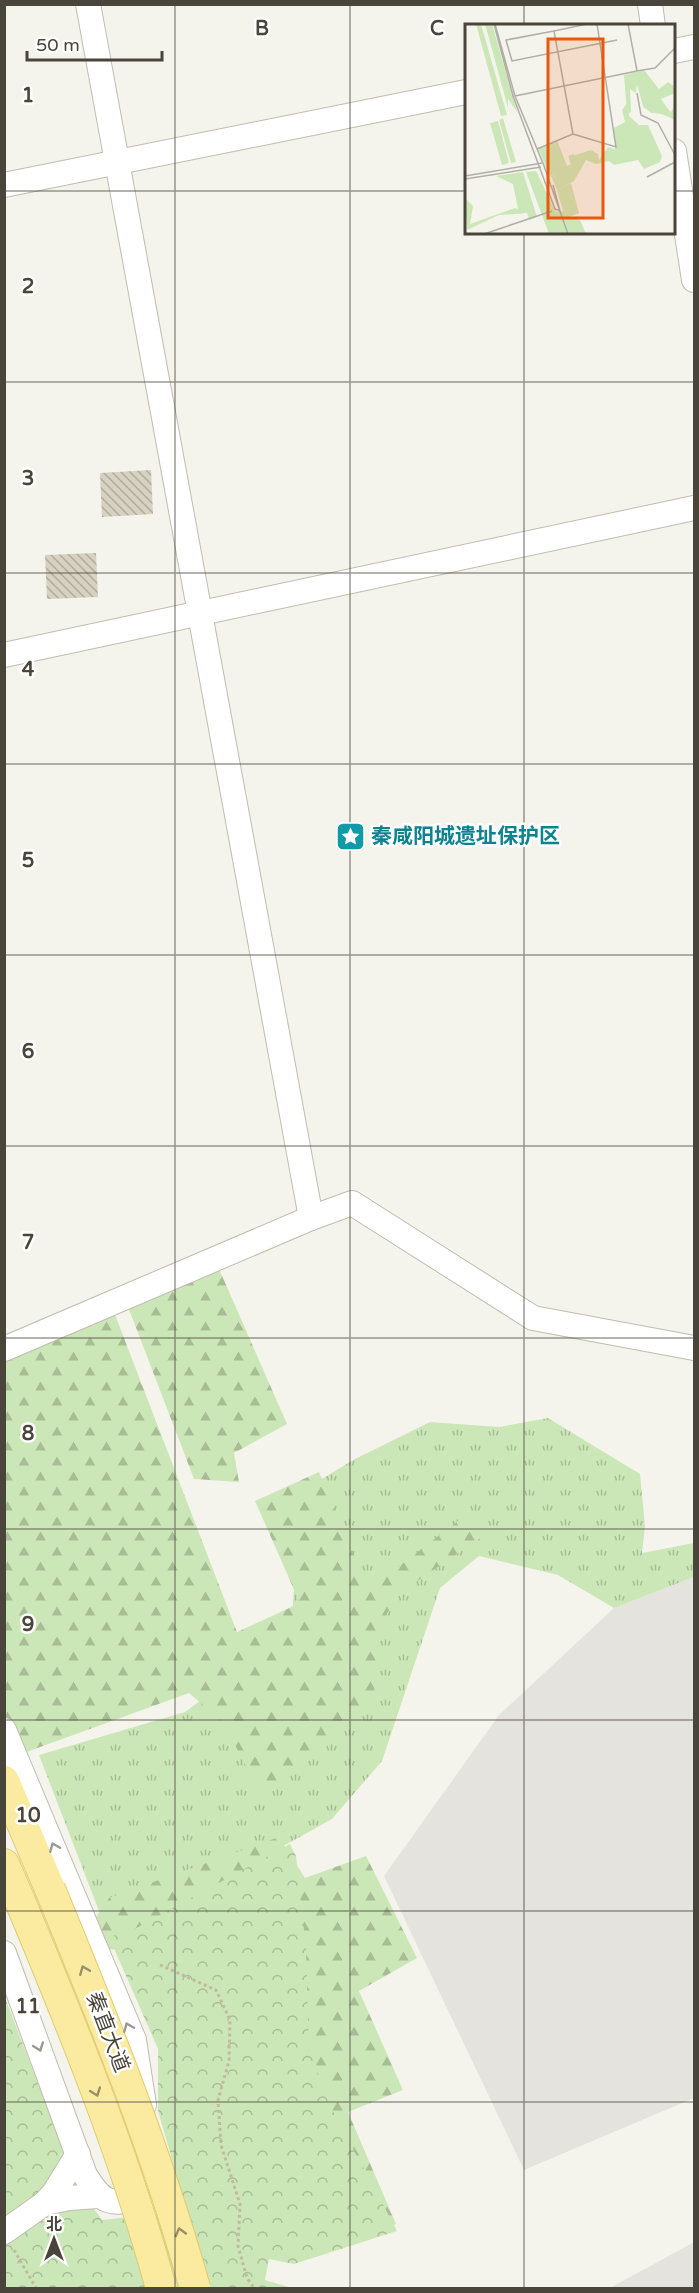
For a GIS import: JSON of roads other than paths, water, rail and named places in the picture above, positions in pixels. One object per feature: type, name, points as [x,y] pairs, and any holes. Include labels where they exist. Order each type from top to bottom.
[{"type":"main road","name":"秦直大道","points":[[4,1780],[108,2028],[176,2218],[195,2289]]},
{"type":"main road","name":"秦直大道","points":[[4,1864],[77,2040],[145,2228],[161,2289]]},
{"type":"street","points":[[88,4],[311,1218]]},
{"type":"street","points":[[650,4],[653,24]]},
{"type":"street","points":[[675,51],[694,47]]},
{"type":"street","points":[[4,185],[465,92]]},
{"type":"street","points":[[675,157],[694,280]]},
{"type":"street","points":[[4,655],[694,508]]},
{"type":"street","points":[[4,1349],[351,1203],[533,1317],[694,1348]]},
{"type":"street","points":[[4,1730],[134,2040],[142,2084],[152,2179],[145,2199],[113,2203],[98,2196],[69,2198],[45,2203]]},
{"type":"street","points":[[4,1953],[85,2175],[98,2196]]},
{"type":"street","points":[[7,2237],[45,2203],[78,2154]]},
{"type":"place","name":"秦咸阳城遗址保护区","points":[[350,836]]}]
